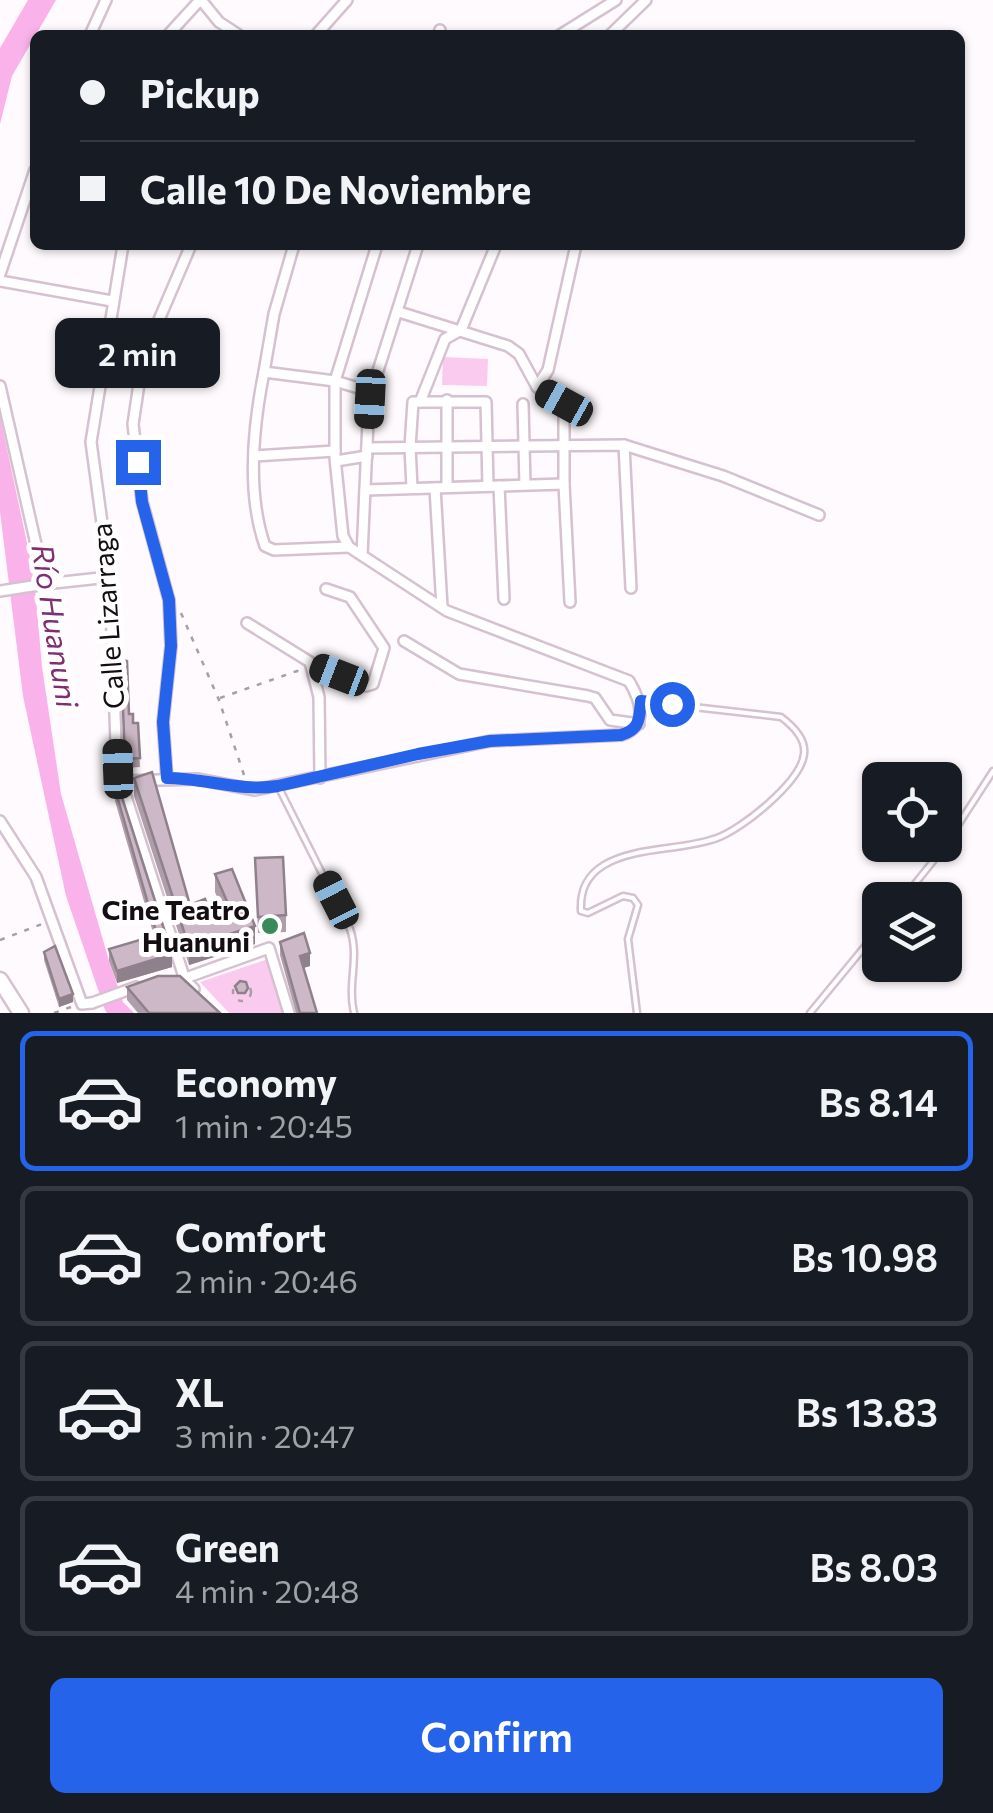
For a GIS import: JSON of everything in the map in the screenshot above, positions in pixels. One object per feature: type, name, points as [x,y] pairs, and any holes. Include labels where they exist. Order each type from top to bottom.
[{"type":"main road","points":[[0,980],[21,1013]]},
{"type":"street","points":[[92,30],[106,0]]},
{"type":"street","points":[[173,30],[201,0],[231,30]]},
{"type":"street","points":[[320,30],[347,0]]},
{"type":"street","points":[[568,30],[616,0]]},
{"type":"street","points":[[615,30],[646,0]]},
{"type":"street","points":[[30,185],[0,278],[112,301]]},
{"type":"street","name":"Calle Lizarraga","points":[[122,250],[91,442],[109,578],[118,769],[186,980]]},
{"type":"street","points":[[167,778],[163,722],[171,646],[169,600],[142,502],[134,424],[142,358],[189,250]]},
{"type":"street","points":[[293,250],[274,314],[255,416],[259,530],[265,546],[274,550],[349,547]]},
{"type":"street","points":[[122,781],[167,778],[197,779],[248,789],[278,786],[472,744],[621,735],[639,724],[641,701],[629,681],[442,608],[349,547],[343,536],[336,456],[335,381],[375,250]]},
{"type":"street","points":[[362,555],[372,392],[417,250]]},
{"type":"street","points":[[420,402],[446,339],[462,330],[494,250]]},
{"type":"street","points":[[536,387],[548,370],[575,250]]},
{"type":"street","points":[[399,312],[508,346],[520,354],[536,387],[564,403],[570,602]]},
{"type":"street","points":[[264,372],[335,381],[372,392]]},
{"type":"street","points":[[0,386],[42,584]]},
{"type":"street","points":[[442,608],[441,488],[447,446],[446,400]]},
{"type":"street","points":[[412,488],[413,402],[486,402],[487,446],[504,599]]},
{"type":"street","points":[[523,404],[525,485]]},
{"type":"street","points":[[254,456],[336,456],[447,446],[624,445],[723,476],[819,515]]},
{"type":"street","points":[[624,445],[631,588]]},
{"type":"street","points":[[365,490],[564,484]]},
{"type":"street","points":[[5,591],[109,578]]},
{"type":"street","points":[[247,623],[312,665],[366,686],[373,684],[384,648],[350,598],[326,589]]},
{"type":"street","points":[[404,641],[458,674],[588,696],[595,698],[610,720],[639,724]]},
{"type":"street","points":[[312,665],[319,697],[320,778]]},
{"type":"street","points":[[0,821],[36,877],[90,1005],[142,986]]},
{"type":"street","points":[[172,980],[186,980],[269,948],[289,1013]]},
{"type":"street","points":[[186,980],[206,1002]]},
{"type":"lane","points":[[636,1013],[628,939],[638,906],[633,898],[623,896],[588,913],[581,910],[586,880],[602,866],[621,858],[704,842],[748,822],[800,768],[806,750],[796,727],[781,717],[641,701]]},
{"type":"lane","points":[[916,882],[993,771]]},
{"type":"lane","points":[[278,786],[356,945],[351,986],[354,1013]]},
{"type":"lane","points":[[810,1013],[862,950]]},
{"type":"path","points":[[175,600],[218,698],[248,789]]},
{"type":"path","points":[[218,698],[298,672],[307,685]]},
{"type":"path","points":[[0,940],[53,920]]},
{"type":"path","points":[[56,1013],[90,1005]]},
{"type":"shaded area","points":[[28,0],[56,0],[39,30],[30,30],[30,45],[12,76],[0,124],[0,48]]},
{"type":"shaded area","points":[[443,357],[488,359],[487,386],[442,385]]},
{"type":"shaded area","points":[[0,416],[34,576],[42,667],[61,794],[109,961],[123,1002],[134,1013],[105,1010],[66,896],[23,696],[0,512]]},
{"type":"shaded area","points":[[268,959],[284,1013],[229,1013],[200,982]]},
{"type":"building","points":[[121,660],[127,661],[129,714],[133,714],[133,723],[138,723],[140,758],[125,759]]},
{"type":"building","points":[[152,772],[190,905],[205,899],[214,922],[233,915],[215,874],[232,869],[255,926],[189,947],[134,778]]},
{"type":"building","points":[[119,788],[172,954],[117,971],[109,949],[157,935],[115,789]]},
{"type":"building","points":[[283,857],[286,915],[258,917],[255,858]]},
{"type":"building","points":[[304,933],[310,953],[300,956],[317,1013],[300,1013],[280,942]]},
{"type":"building","points":[[55,946],[73,994],[59,999],[44,952]]},
{"type":"building","points":[[158,976],[180,976],[220,1013],[149,1013],[127,987]]},
{"type":"building","points":[[246,982],[245,993],[238,993],[235,986]]},
{"type":"place","name":"Cine Teatro Huanuni","points":[[270,926]]},
{"type":"route","points":[[138,462],[142,502],[169,600],[171,646],[163,722],[167,778],[197,779],[255,790],[490,741],[621,735],[639,724],[641,701],[672,704]]},
{"type":"water label","name":"Río Huanuni","points":[[54,626]]}]
